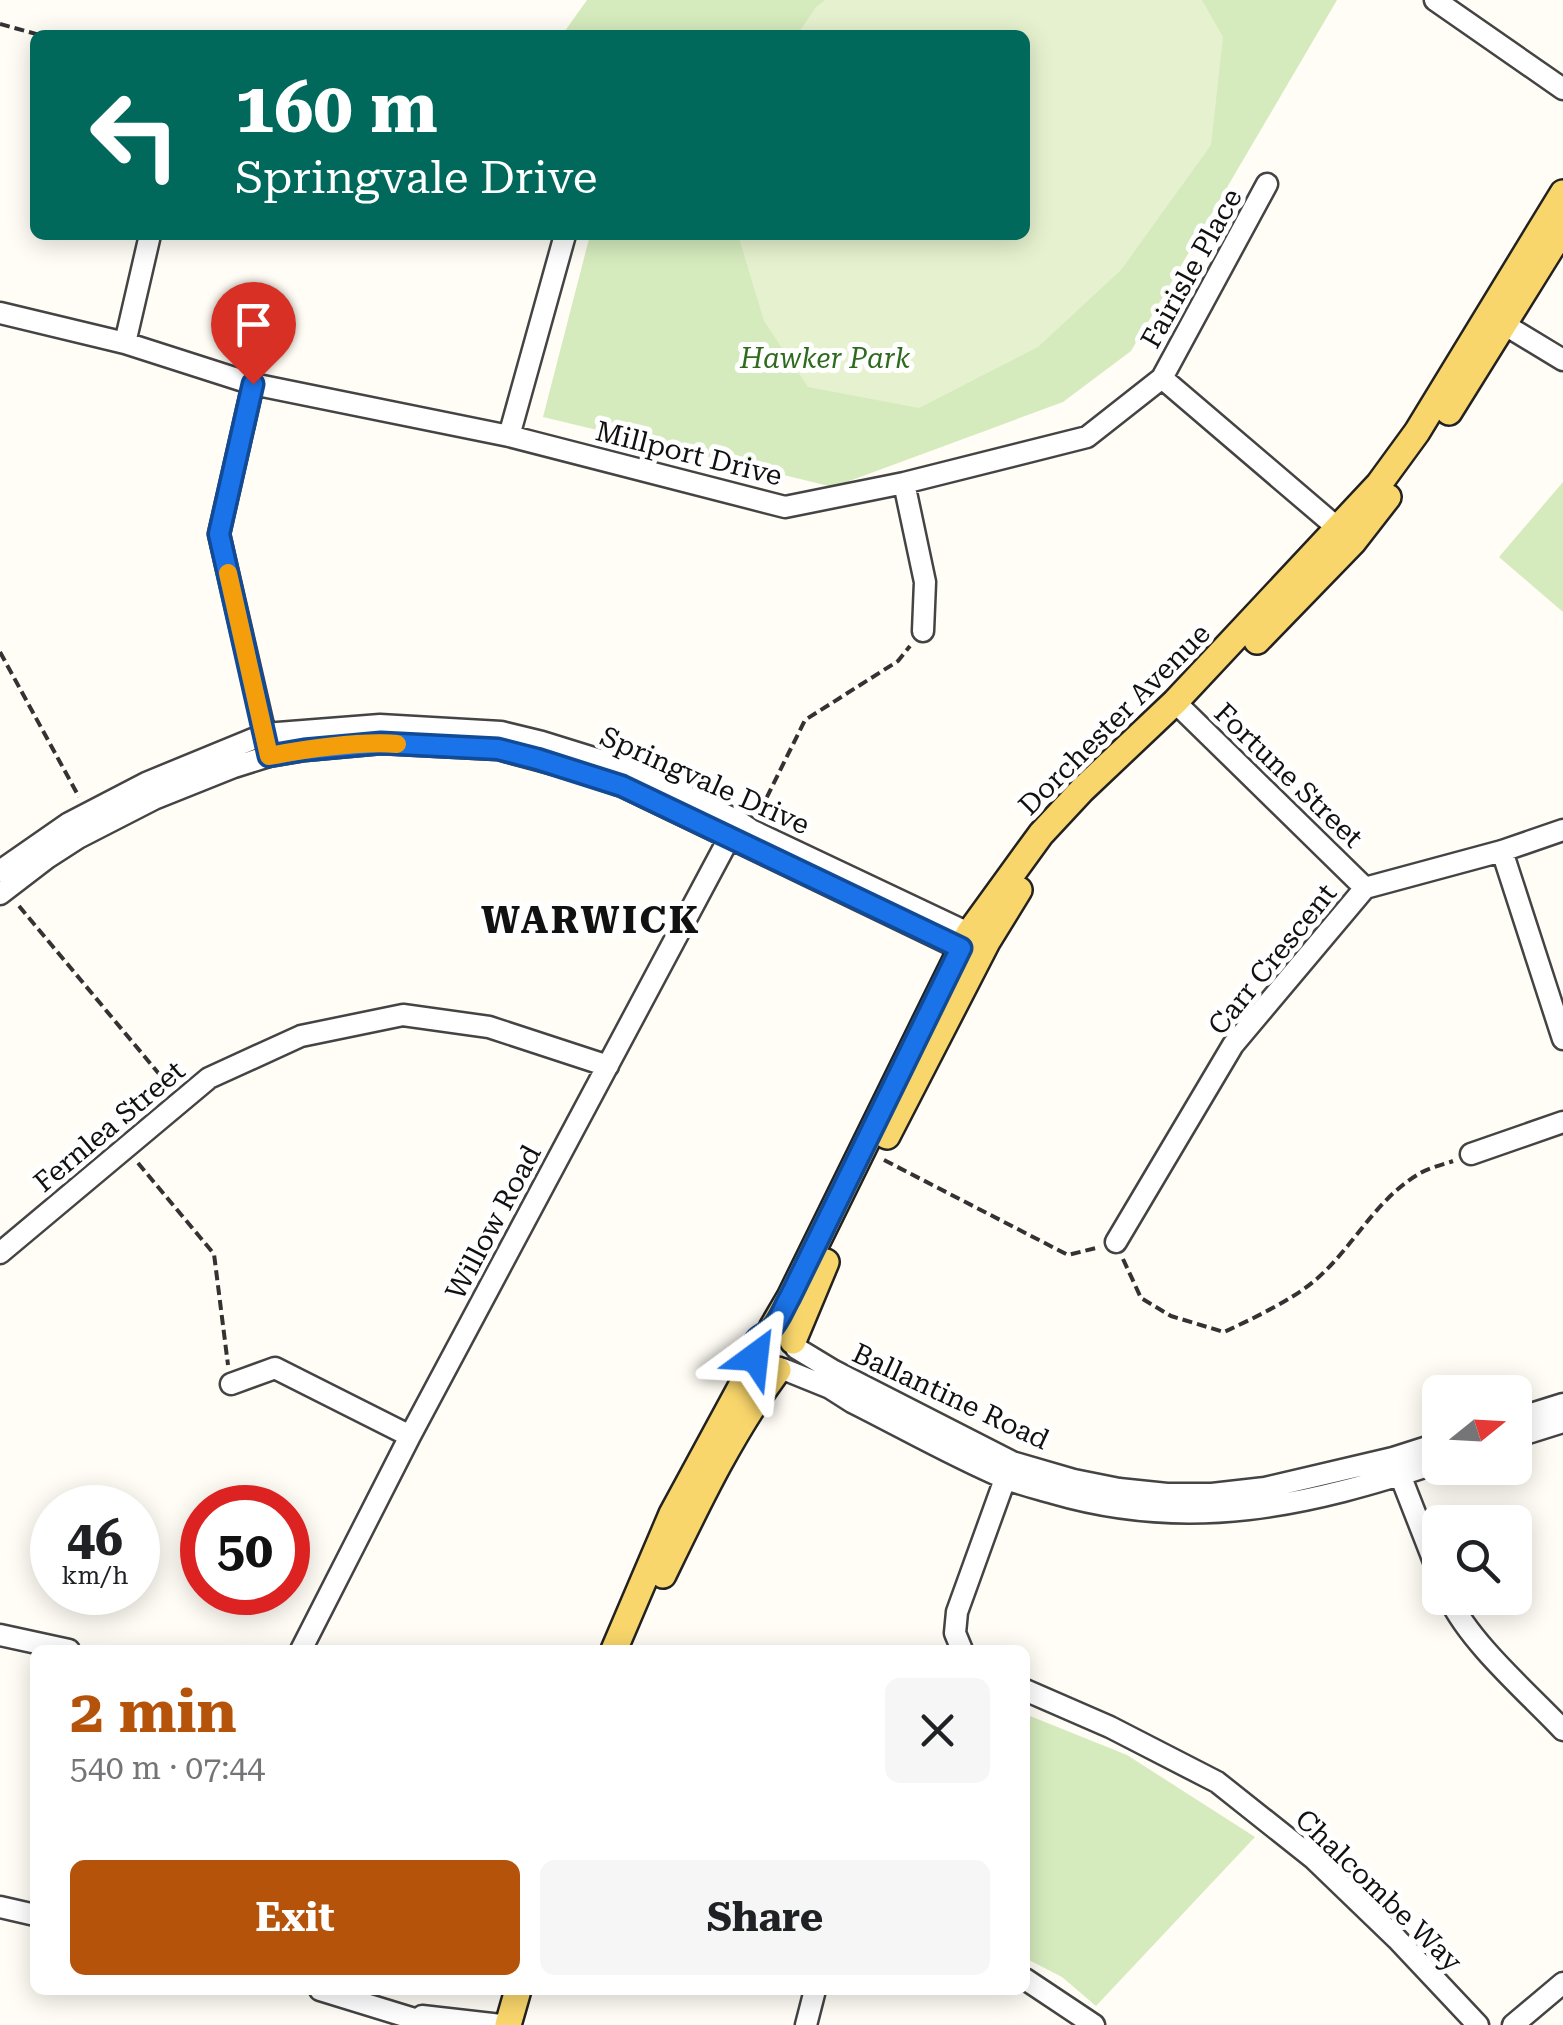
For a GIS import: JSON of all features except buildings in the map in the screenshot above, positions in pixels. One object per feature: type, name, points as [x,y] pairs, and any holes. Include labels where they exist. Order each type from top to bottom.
[{"type":"main road","name":"Dorchester Avenue","points":[[1497,319],[1563,193]]},
{"type":"main road","name":"Dorchester Avenue","points":[[784,1351],[790,1297],[974,945],[1041,834],[1082,790],[1181,707],[1346,536],[1378,484],[1563,229]]},
{"type":"main road","name":"Dorchester Avenue","points":[[633,1645],[706,1489],[784,1351],[974,945]]},
{"type":"main road","points":[[616,1645],[672,1514],[755,1357],[766,1369],[784,1351]]},
{"type":"main road","points":[[504,2025],[516,1995]]},
{"type":"main road","points":[[524,2025],[533,1995]]},
{"type":"street","points":[[1434,0],[1482,35],[1563,71]]},
{"type":"street","points":[[1506,48],[1563,88]]},
{"type":"street","name":"Fairisle Place","points":[[1162,378],[1268,184]]},
{"type":"street","points":[[124,343],[149,240]]},
{"type":"street","points":[[510,436],[564,240]]},
{"type":"street","name":"Millport Drive","points":[[0,313],[124,343],[253,384],[510,436],[785,507],[904,483],[1087,437],[1162,378]]},
{"type":"street","points":[[1497,319],[1563,360]]},
{"type":"street","points":[[1162,378],[1346,536]]},
{"type":"street","points":[[253,384],[219,534],[269,756]]},
{"type":"street","points":[[904,483],[925,582],[922,631]]},
{"type":"street","name":"Fortune Street","points":[[1181,707],[1365,888]]},
{"type":"street","name":"Springvale Drive","points":[[2,884],[38,843],[88,813],[146,783],[265,734],[380,725],[500,732],[629,769],[740,830],[974,945]]},
{"type":"street","name":"Springvale Drive","points":[[2,884],[78,838],[154,799],[234,767],[304,750],[381,743],[498,749],[572,769],[740,830]]},
{"type":"street","name":"Willow Road","points":[[304,1645],[410,1436],[608,1066],[740,830]]},
{"type":"street","name":"Carr Crescent","points":[[1116,1242],[1233,1045],[1365,888],[1502,851],[1563,830]]},
{"type":"street","points":[[1502,851],[1563,1040]]},
{"type":"street","name":"Fernlea Street","points":[[0,1253],[208,1078],[301,1036],[403,1015],[489,1027],[608,1066]]},
{"type":"street","points":[[1471,1154],[1563,1122]]},
{"type":"street","name":"Ballantine Road","points":[[784,1351],[834,1372],[1008,1470],[1074,1499],[1119,1508],[1166,1514],[1268,1508],[1396,1466],[1422,1452]]},
{"type":"street","points":[[231,1384],[275,1368],[410,1436]]},
{"type":"street","points":[[1532,1414],[1563,1404]]},
{"type":"street","points":[[1532,1432],[1563,1422]]},
{"type":"street","name":"Ballantine Road","points":[[1396,1466],[1422,1464]]},
{"type":"street","points":[[1396,1466],[1422,1532]]},
{"type":"street","points":[[960,1645],[955,1632],[958,1612],[1008,1470]]},
{"type":"street","points":[[1457,1615],[1563,1730]]},
{"type":"street","points":[[0,1635],[46,1645]]},
{"type":"street","name":"Chalcombe Way","points":[[1030,1692],[1110,1727],[1217,1782],[1314,1858],[1398,1939],[1478,2025]]},
{"type":"street","points":[[0,1907],[30,1914]]},
{"type":"street","points":[[1030,1981],[1094,2025]]},
{"type":"street","points":[[1514,2025],[1563,1983]]},
{"type":"street","points":[[338,1995],[434,2025]]},
{"type":"street","points":[[806,2025],[814,1995]]},
{"type":"street","points":[[405,2014],[504,2025]]},
{"type":"path","points":[[0,24],[30,32]]},
{"type":"path","points":[[740,830],[805,720],[898,660],[922,631]]},
{"type":"path","points":[[0,652],[88,813]]},
{"type":"path","points":[[2,884],[181,1101]]},
{"type":"path","points":[[126,1148],[214,1254],[231,1384]]},
{"type":"path","points":[[876,1156],[1068,1255],[1116,1242],[1141,1298],[1172,1316],[1224,1332],[1312,1283],[1380,1205],[1418,1174],[1471,1154]]},
{"type":"green space","name":"Hawker Park","points":[[587,0],[1337,0],[1131,351],[1063,402],[833,487],[543,417],[589,240],[1030,240],[1030,30],[566,30]]},
{"type":"green space","points":[[825,0],[1202,0],[1223,37],[1211,145],[1121,270],[1038,347],[919,408],[808,387],[764,321],[740,240],[1030,240],[1030,30],[800,30]]},
{"type":"green space","points":[[1563,482],[1563,612],[1499,557]]},
{"type":"green space","points":[[1030,1716],[1127,1755],[1255,1837],[1096,2006],[1062,1977],[1030,1961]]},
{"type":"slow traffic","points":[[228,573],[269,756],[397,744]]},
{"type":"district","name":"WARWICK","points":[[591,920]]},
{"type":"route","points":[[253,384],[219,534],[269,756],[381,743],[498,749],[537,759],[622,786],[961,948],[790,1297],[772,1328],[754,1342],[755,1357]]}]
